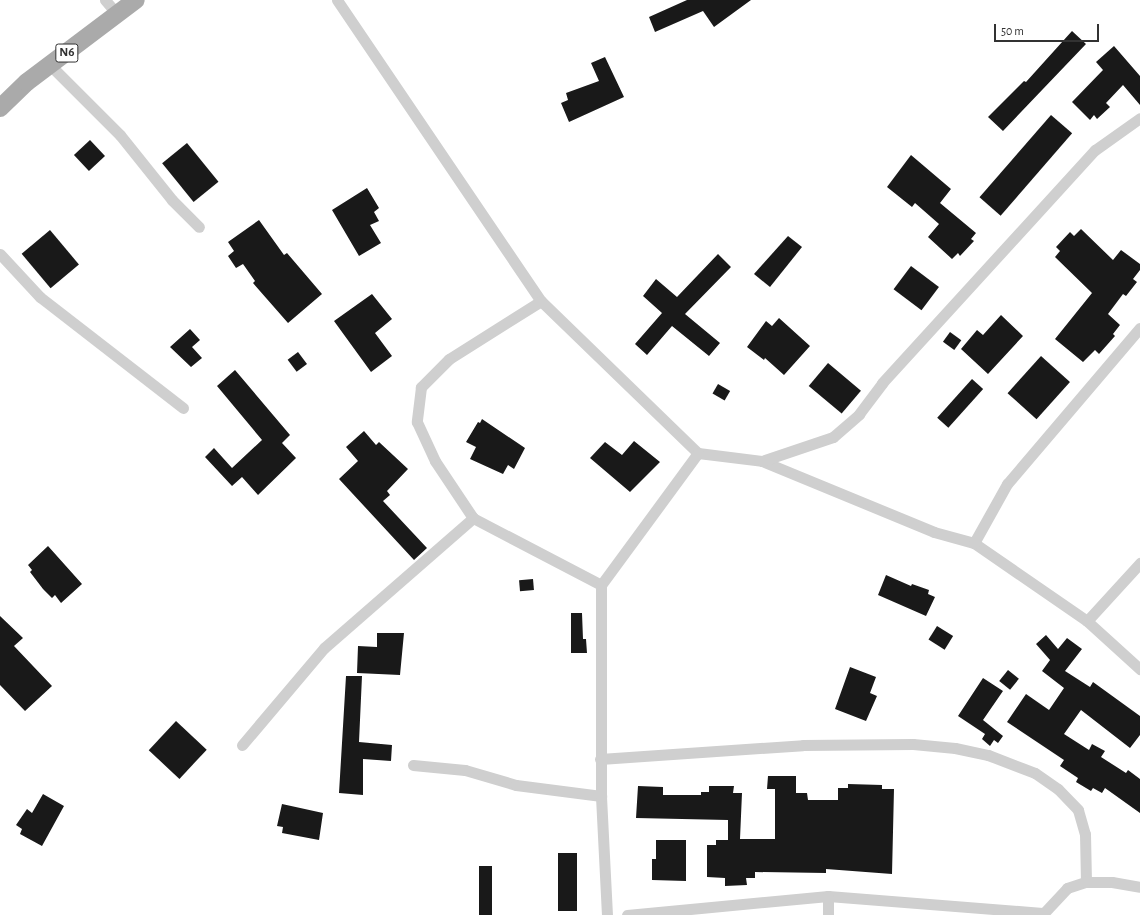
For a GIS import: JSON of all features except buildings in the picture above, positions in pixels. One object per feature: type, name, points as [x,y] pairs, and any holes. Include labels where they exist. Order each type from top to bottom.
[{"type":"main road","name":"N6","points":[[0,108],[50,65],[136,0]]},
{"type":"street","points":[[105,0],[117,14]]},
{"type":"street","points":[[337,0],[541,301],[698,453],[762,461],[934,532],[974,544],[1087,621],[1140,669]]},
{"type":"street","points":[[50,65],[120,135],[172,200],[199,226]]},
{"type":"street","points":[[762,461],[833,436],[859,414],[882,383],[1095,150],[1140,118]]},
{"type":"street","points":[[0,254],[40,297],[183,408]]},
{"type":"street","points":[[541,301],[449,359],[421,387],[417,422],[434,461],[473,518],[601,585]]},
{"type":"street","points":[[974,544],[1006,484],[1140,328]]},
{"type":"street","points":[[607,915],[600,759],[601,585],[698,453]]},
{"type":"street","points":[[242,745],[324,648],[473,518]]},
{"type":"street","points":[[1087,621],[1140,563]]},
{"type":"street","points":[[600,759],[811,745],[913,744],[955,748],[988,755],[1035,773],[1058,789],[1078,810],[1085,834],[1086,882]]},
{"type":"street","points":[[413,765],[465,770],[516,785],[601,796]]},
{"type":"street","points":[[627,915],[828,896],[1042,914],[1067,888],[1086,882],[1140,887]]},
{"type":"street","points":[[828,896],[828,915]]}]
